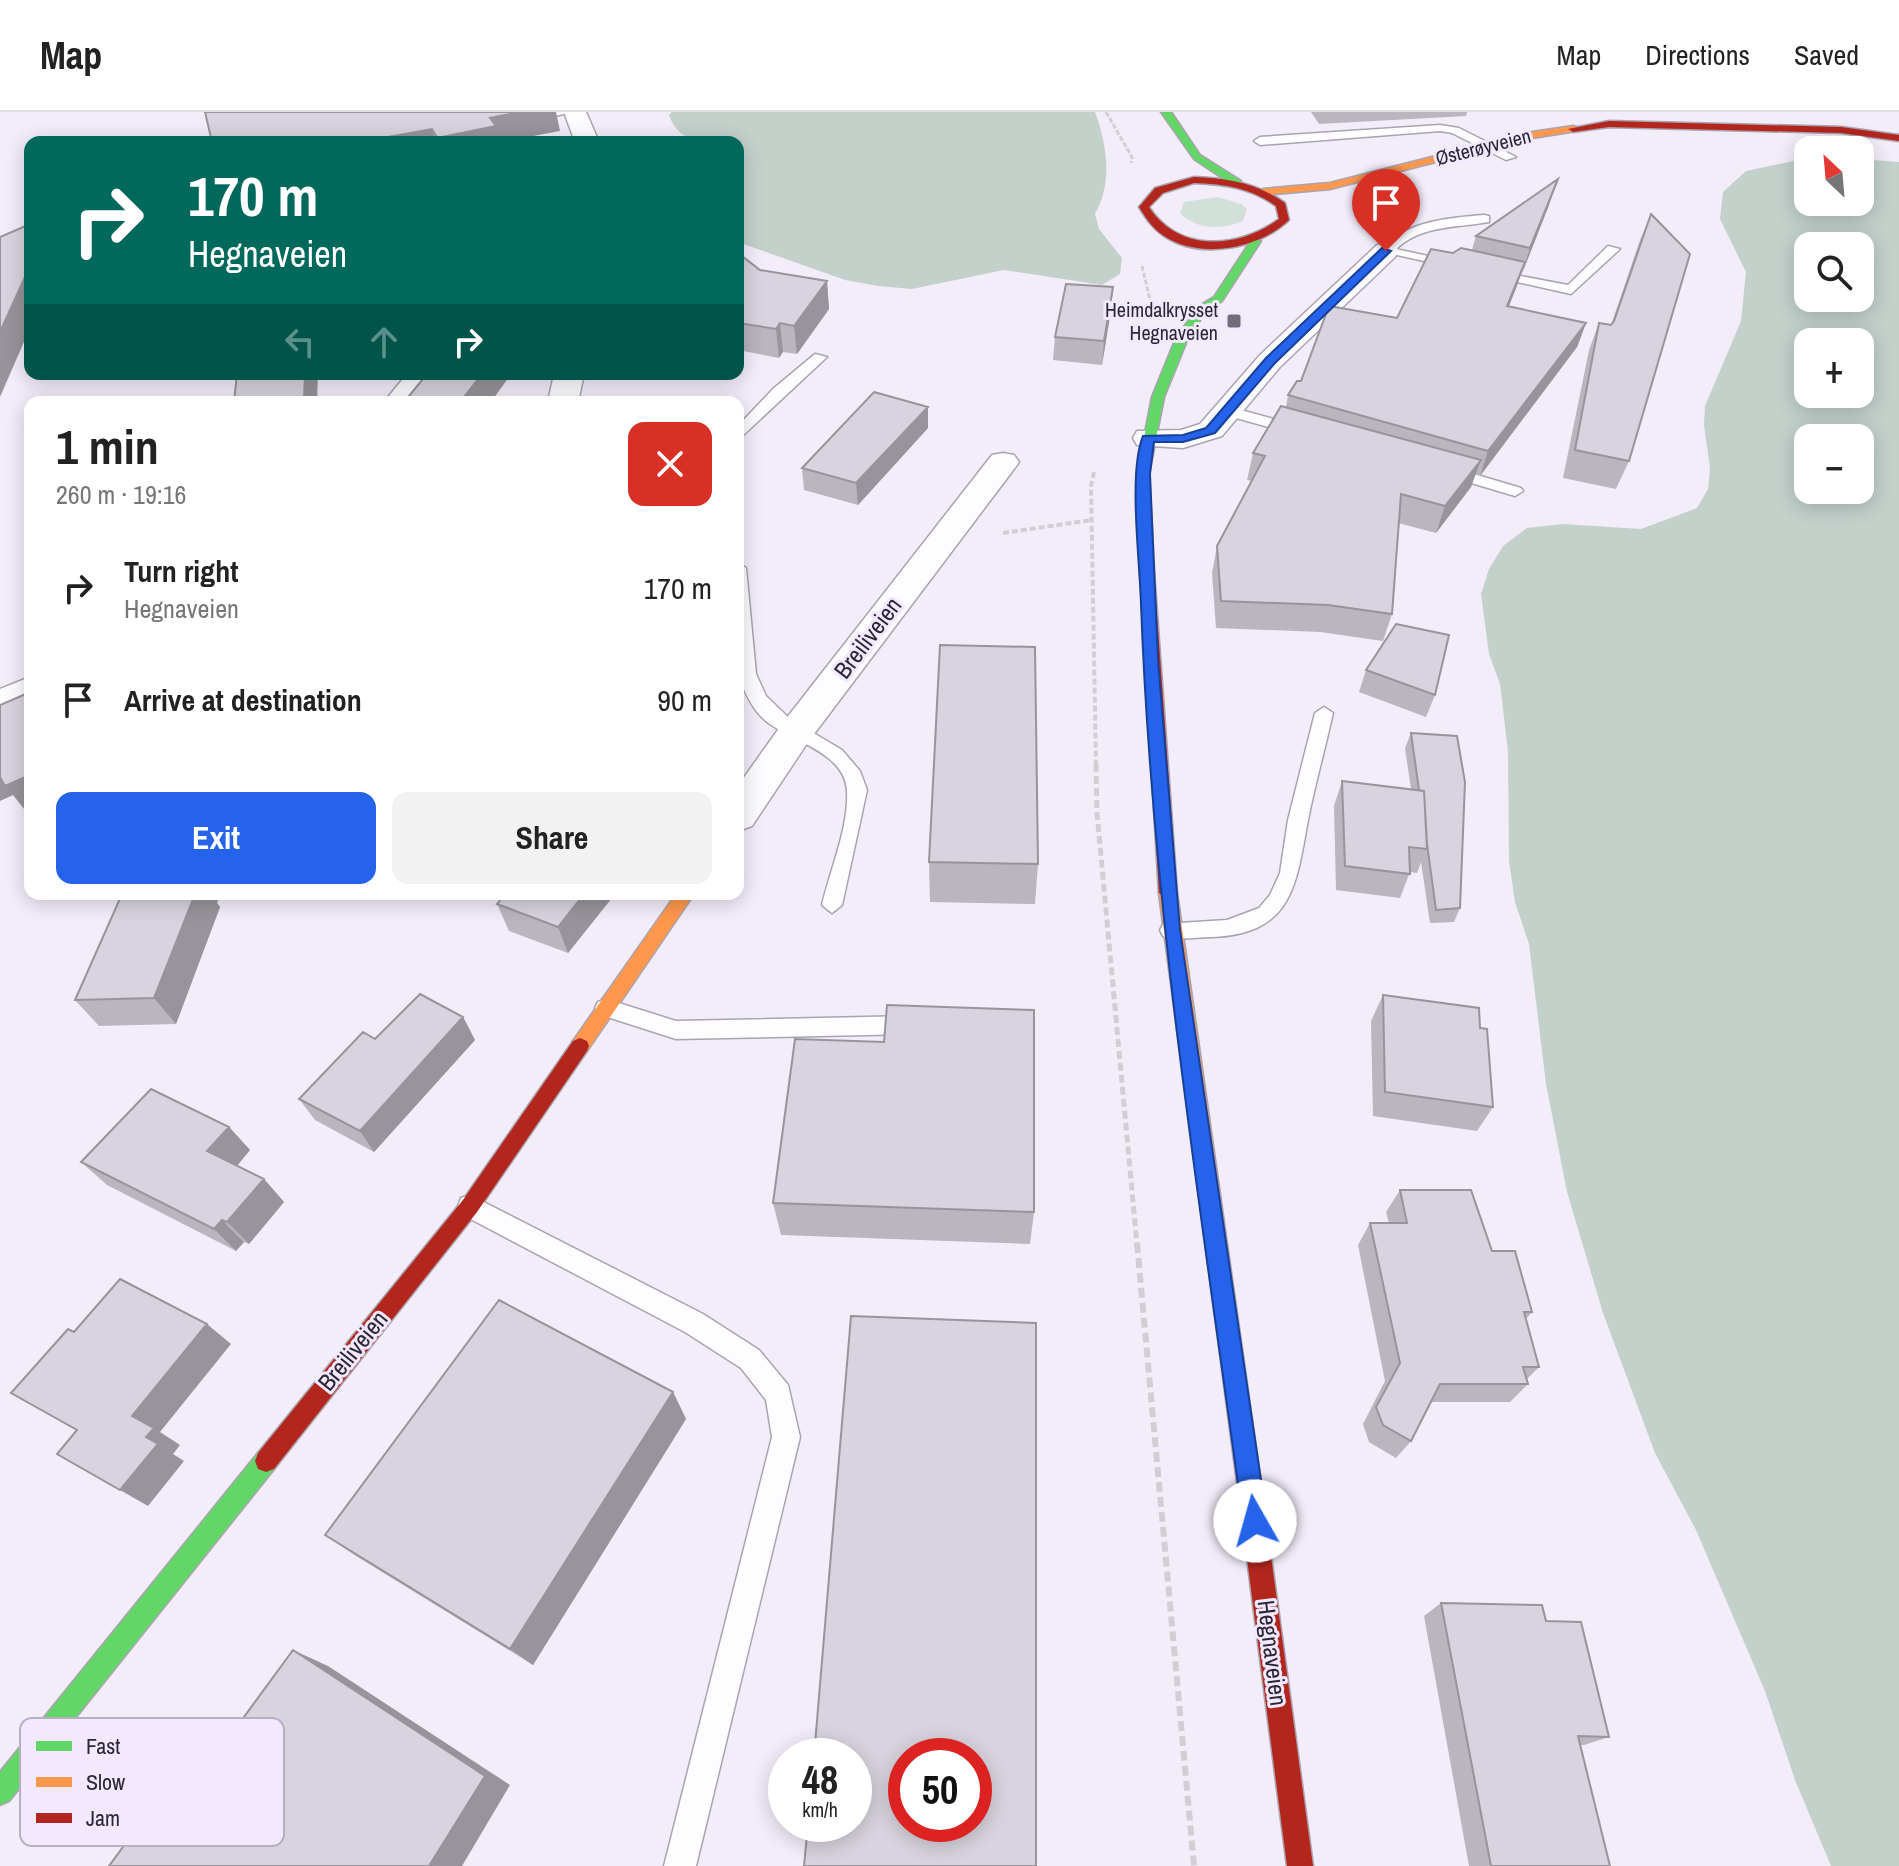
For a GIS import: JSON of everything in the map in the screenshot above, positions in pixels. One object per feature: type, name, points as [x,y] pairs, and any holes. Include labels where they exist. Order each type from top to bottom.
[{"type":"main road","points":[[1166,112],[1197,157],[1237,183],[1263,192],[1281,205],[1284,220]]},
{"type":"main road","name":"Østerøyveien","points":[[1263,192],[1330,186],[1486,145],[1597,125],[1838,121],[1899,138]]},
{"type":"main road","name":"Østerøyveien","points":[[1488,166],[1560,143],[1658,125]]},
{"type":"main road","points":[[1160,189],[1166,167]]},
{"type":"main road","points":[[1237,183],[1194,180],[1160,189],[1145,202],[1145,215],[1157,228],[1180,239],[1219,245],[1256,241],[1271,235],[1284,220],[1303,213]]},
{"type":"main road","points":[[1325,206],[1402,188]]},
{"type":"main road","points":[[1180,239],[1194,259]]},
{"type":"main road","name":"Hegnaveien","points":[[1256,241],[1218,299],[1200,301],[1169,366],[1148,438],[1143,474],[1151,660],[1171,930],[1238,1396],[1300,1866]]},
{"type":"main road","name":"Breiliveien","points":[[59,1718],[470,1206],[681,900]]},
{"type":"main road","name":"Breiliveien","points":[[0,1792],[20,1767]]},
{"type":"street","points":[[575,112],[585,136]]},
{"type":"street","points":[[1148,438],[1196,437],[1211,430],[1230,412],[1270,361],[1386,251]]},
{"type":"street","points":[[404,396],[418,380]]},
{"type":"street","name":"Breiliveien","points":[[744,807],[795,733],[1003,462]]},
{"type":"street","points":[[0,705],[24,692]]},
{"type":"lane","points":[[514,121],[567,112]]},
{"type":"lane","points":[[1260,141],[1440,128],[1455,130],[1510,157]]},
{"type":"lane","points":[[1386,251],[1398,238],[1427,227],[1484,219]]},
{"type":"lane","points":[[1481,272],[1571,290],[1613,249]]},
{"type":"lane","points":[[1386,251],[1466,269]]},
{"type":"lane","points":[[744,429],[778,392],[820,357]]},
{"type":"lane","points":[[1230,412],[1322,437]]},
{"type":"lane","points":[[1428,466],[1515,491]]},
{"type":"lane","points":[[744,639],[747,674],[753,690],[772,715],[795,733],[837,755],[850,771],[857,790],[832,905]]},
{"type":"lane","points":[[1171,930],[1228,928],[1266,914],[1279,899],[1290,873],[1298,820],[1324,713]]},
{"type":"lane","points":[[606,1008],[676,1030],[940,1024]]},
{"type":"lane","points":[[470,1206],[694,1323],[750,1359],[778,1394],[786,1437],[680,1866]]},
{"type":"path","points":[[955,524],[976,531],[1012,533],[1092,520]]},
{"type":"shaded area","points":[[672,112],[1095,112],[1103,137],[1106,176],[1101,202],[1095,214],[1099,229],[1122,258],[1120,274],[1102,285],[1004,270],[912,289],[845,280],[744,244],[744,136],[685,136],[669,115]]},
{"type":"shaded area","points":[[1874,160],[1899,162],[1899,1866],[1831,1866],[1795,1780],[1765,1691],[1696,1530],[1655,1453],[1603,1313],[1567,1192],[1546,1084],[1529,944],[1515,902],[1509,861],[1508,752],[1500,684],[1489,654],[1481,594],[1489,569],[1503,546],[1527,528],[1563,524],[1641,529],[1697,508],[1708,489],[1710,468],[1704,425],[1705,406],[1741,321],[1746,272],[1720,219],[1723,192],[1746,171],[1794,161],[1794,216],[1874,216]]},
{"type":"shaded area","points":[[1218,197],[1247,209],[1243,221],[1210,227],[1194,223],[1180,213],[1184,202]]},
{"type":"building","points":[[205,112],[520,112],[490,118],[496,126],[447,136],[436,136],[432,129],[393,136],[211,136]]},
{"type":"building","points":[[1558,179],[1530,248],[1476,236]]},
{"type":"building","points":[[1651,214],[1690,254],[1629,461],[1575,450],[1599,323],[1611,325],[1614,321]]},
{"type":"building","points":[[24,227],[24,279],[0,332],[0,237]]},
{"type":"building","points":[[1461,248],[1525,262],[1507,306],[1586,323],[1488,451],[1288,395],[1297,381],[1301,381],[1329,306],[1397,318],[1431,249],[1453,253]]},
{"type":"building","points":[[744,258],[760,270],[827,281],[794,326],[780,323],[776,329],[744,324]]},
{"type":"building","points":[[1066,284],[1113,287],[1104,341],[1055,337]]},
{"type":"building","points":[[236,380],[305,380],[304,396],[235,396]]},
{"type":"building","points":[[422,380],[477,380],[465,396],[409,396]]},
{"type":"building","points":[[874,392],[928,407],[856,483],[802,468]]},
{"type":"building","points":[[1281,406],[1481,460],[1445,506],[1401,494],[1392,614],[1328,605],[1221,601],[1217,546],[1265,456],[1253,453]]},
{"type":"building","points":[[1396,624],[1449,635],[1435,695],[1366,670]]},
{"type":"building","points":[[940,645],[1035,647],[1038,864],[929,862]]},
{"type":"building","points":[[24,695],[24,778],[5,786],[0,777],[0,705]]},
{"type":"building","points":[[1411,733],[1457,736],[1465,782],[1460,908],[1436,910],[1424,791],[1419,790]]},
{"type":"building","points":[[1342,781],[1424,791],[1427,849],[1409,847],[1410,874],[1345,866]]},
{"type":"building","points":[[119,900],[193,900],[154,998],[75,1000]]},
{"type":"building","points":[[500,900],[579,900],[558,927],[497,904]]},
{"type":"building","points":[[420,994],[463,1017],[360,1131],[299,1099],[363,1032],[375,1039]]},
{"type":"building","points":[[1383,995],[1479,1008],[1480,1028],[1487,1029],[1493,1107],[1385,1092]]},
{"type":"building","points":[[887,1005],[1034,1010],[1034,1212],[773,1203],[795,1039],[884,1042]]},
{"type":"building","points":[[151,1089],[229,1127],[207,1151],[264,1179],[227,1222],[222,1220],[214,1229],[81,1162]]},
{"type":"building","points":[[1400,1190],[1471,1190],[1492,1251],[1515,1251],[1532,1312],[1524,1312],[1539,1367],[1523,1367],[1528,1384],[1440,1384],[1411,1441],[1383,1425],[1376,1407],[1400,1363],[1370,1223],[1407,1223]]},
{"type":"building","points":[[120,1279],[207,1324],[132,1416],[154,1428],[146,1437],[158,1444],[120,1490],[57,1454],[77,1430],[11,1393],[68,1329],[74,1332]]},
{"type":"building","points":[[499,1300],[673,1392],[510,1649],[325,1535]]},
{"type":"building","points":[[851,1316],[1036,1323],[1036,1866],[804,1866],[806,1842],[872,1842],[872,1738],[816,1738]]},
{"type":"building","points":[[1441,1603],[1542,1605],[1546,1621],[1581,1622],[1609,1737],[1578,1736],[1610,1866],[1491,1866]]},
{"type":"building","points":[[293,1650],[485,1776],[429,1866],[109,1866],[124,1846],[284,1846],[284,1718],[243,1718]]},
{"type":"traffic: fast","points":[[1166,112],[1197,157],[1237,183]]},
{"type":"traffic: fast","points":[[1147,572],[1143,474],[1158,397],[1182,338],[1203,308],[1218,299],[1256,241]]},
{"type":"traffic: fast","points":[[59,1718],[266,1461]]},
{"type":"traffic: fast","points":[[0,1792],[20,1767]]},
{"type":"traffic: slow","points":[[1263,192],[1330,186],[1526,136],[1573,129]]},
{"type":"traffic: slow","points":[[1168,893],[1251,1497]]},
{"type":"traffic: slow","points":[[580,1046],[681,900]]},
{"type":"traffic: jam","points":[[1573,129],[1609,124],[1841,130],[1899,138]]},
{"type":"traffic: jam","points":[[1194,180],[1229,182],[1261,192],[1281,205],[1284,220],[1269,231],[1230,244],[1209,245],[1170,235],[1155,224],[1144,207],[1159,190],[1194,180]]},
{"type":"traffic: jam","points":[[1147,572],[1168,893]]},
{"type":"traffic: jam","points":[[266,1461],[470,1206],[580,1046]]},
{"type":"traffic: jam","points":[[1251,1497],[1300,1866]]},
{"type":"place","name":"Heimdalkrysset Hegnaveien","points":[[1234,321]]},
{"type":"route","points":[[1255,1521],[1171,930],[1151,660],[1143,474],[1148,438],[1183,439],[1211,430],[1230,412],[1270,361],[1320,317],[1386,251]]}]
